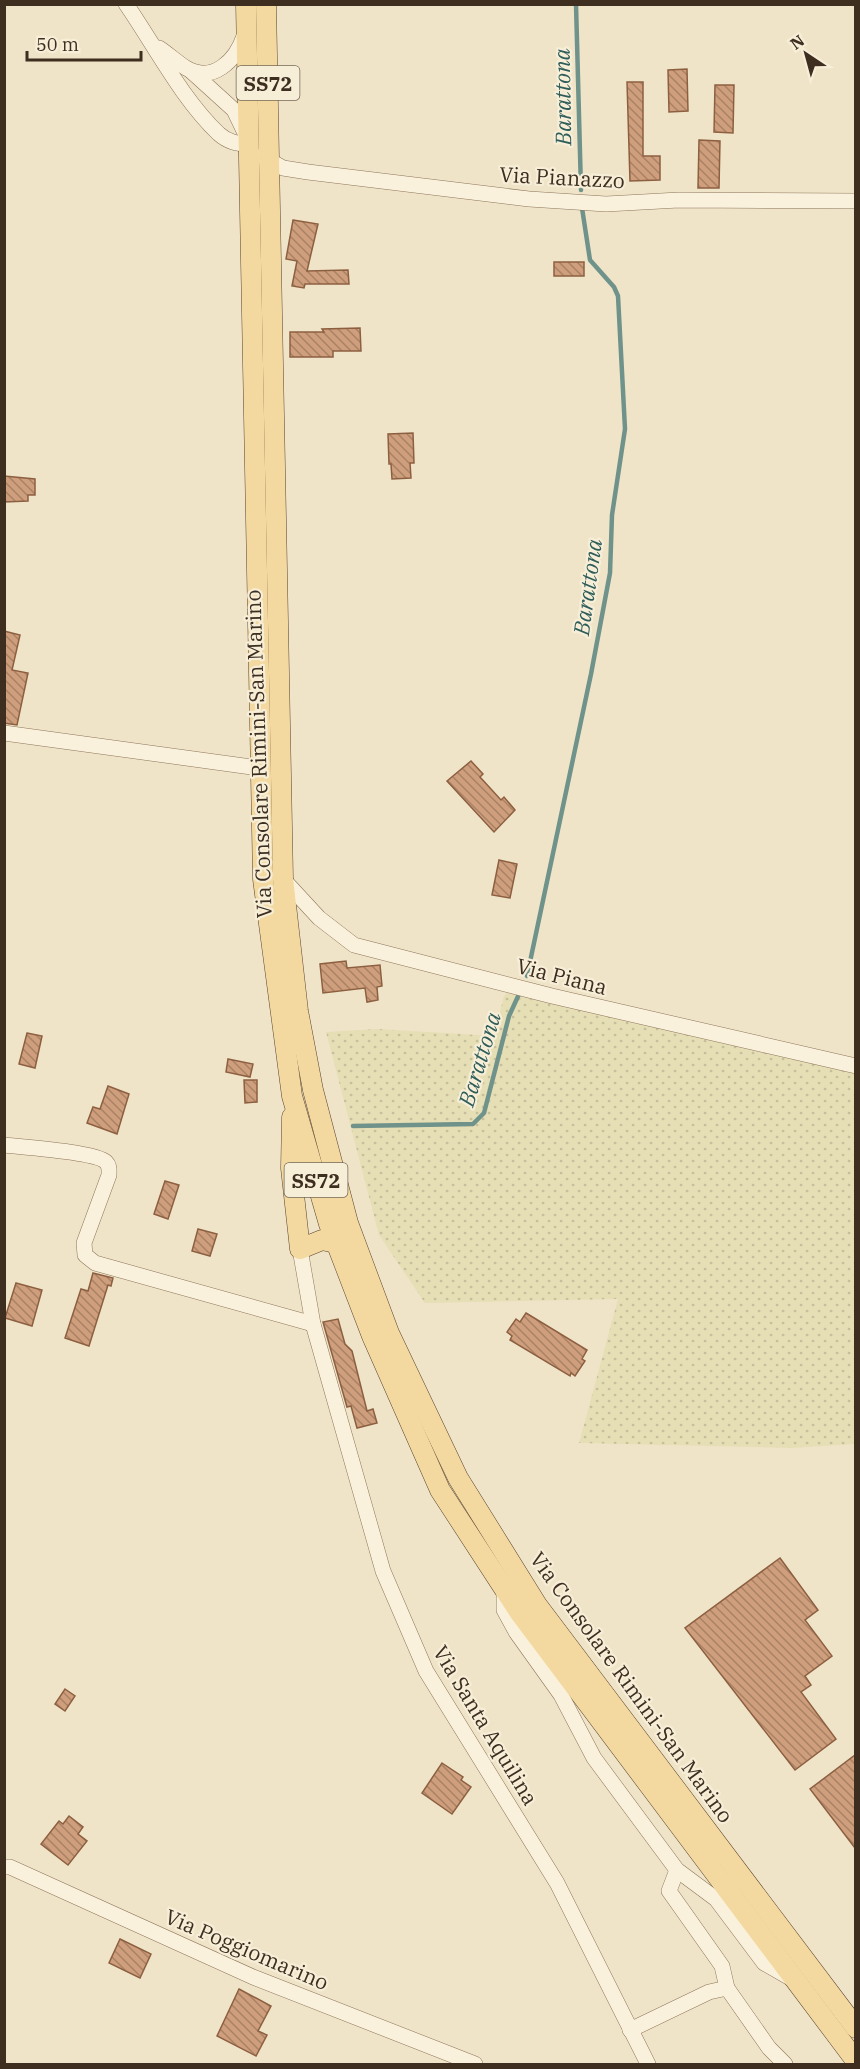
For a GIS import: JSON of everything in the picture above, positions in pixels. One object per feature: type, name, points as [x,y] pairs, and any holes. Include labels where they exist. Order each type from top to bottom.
[{"type":"main road","name":"Via Consolare Rimini-San Marino","points":[[246,4],[262,879],[292,1096],[336,1243],[372,1336],[440,1490],[504,1589],[855,2061]]},
{"type":"main road","name":"Via Consolare Rimini-San Marino","points":[[266,4],[283,879],[298,1011],[313,1090],[348,1223],[389,1333],[458,1478],[537,1605],[855,2028]]},
{"type":"main road","points":[[292,1096],[291,1168],[308,1245],[336,1243]]},
{"type":"street","points":[[126,4],[167,67],[219,134],[234,144],[249,144]]},
{"type":"street","points":[[188,69],[200,72],[217,71],[232,61],[239,51],[246,29]]},
{"type":"street","points":[[154,45],[188,69],[234,110],[242,122],[249,144],[269,161]]},
{"type":"street","name":"Via Pianazzo","points":[[269,161],[283,168],[308,172],[529,200],[606,204],[678,200],[855,201]]},
{"type":"street","name":"Via Consolare Rimini-San Marino","points":[[4,733],[259,768]]},
{"type":"street","name":"Via Piana","points":[[283,879],[319,918],[354,945],[552,996],[855,1066]]},
{"type":"street","points":[[4,1145],[92,1156],[105,1161],[109,1167],[109,1175],[84,1243],[85,1255],[95,1263],[313,1324]]},
{"type":"street","name":"Via Santa Aquilina","points":[[308,1245],[313,1324],[383,1571],[426,1671],[557,1883],[648,2064]]},
{"type":"street","points":[[504,1589],[504,1610],[516,1632],[561,1695],[594,1758],[677,1870],[716,1899],[764,1963],[795,1981]]},
{"type":"street","name":"Via Poggiomarino","points":[[4,1867],[10,1867],[253,1977],[475,2064]]},
{"type":"street","points":[[677,1870],[669,1891],[722,1966],[727,1988],[769,2048],[785,2064]]},
{"type":"street","points":[[630,2030],[709,1992],[727,1988]]},
{"type":"shaded area","points":[[511,989],[855,1071],[855,1444],[792,1448],[579,1443],[618,1299],[425,1303],[379,1235],[326,1032],[378,1029],[494,1036],[504,996]]},
{"type":"building","points":[[687,69],[688,111],[669,112],[668,70]]},
{"type":"building","points":[[627,82],[643,82],[643,156],[660,156],[660,180],[630,181]]},
{"type":"building","points":[[715,85],[734,85],[733,133],[714,132]]},
{"type":"building","points":[[699,140],[720,141],[719,188],[698,188]]},
{"type":"building","points":[[293,220],[318,224],[307,271],[348,270],[349,284],[305,284],[304,288],[292,286],[297,261],[286,259]]},
{"type":"building","points":[[554,262],[584,262],[584,276],[554,276]]},
{"type":"building","points":[[360,328],[361,351],[333,351],[333,357],[290,357],[290,332],[324,332],[322,329]]},
{"type":"building","points":[[413,433],[414,463],[410,463],[411,478],[392,479],[388,434]]},
{"type":"building","points":[[4,476],[35,479],[35,495],[28,495],[28,501],[4,502]]},
{"type":"building","points":[[4,631],[20,635],[12,670],[28,673],[17,725],[4,723]]},
{"type":"building","points":[[471,761],[483,774],[480,777],[501,800],[504,797],[515,810],[494,832],[447,781]]},
{"type":"building","points":[[499,860],[517,864],[510,898],[492,895]]},
{"type":"building","points":[[346,961],[347,968],[380,965],[382,986],[377,987],[378,1000],[367,1002],[365,988],[323,993],[320,964]]},
{"type":"building","points":[[27,1033],[42,1036],[35,1068],[19,1064]]},
{"type":"building","points":[[228,1059],[253,1064],[250,1077],[226,1072]]},
{"type":"building","points":[[244,1080],[257,1080],[257,1102],[245,1103]]},
{"type":"building","points":[[108,1086],[129,1094],[117,1134],[87,1123],[93,1107],[100,1109]]},
{"type":"building","points":[[165,1181],[179,1185],[168,1219],[154,1214]]},
{"type":"building","points":[[198,1229],[217,1234],[210,1256],[192,1251]]},
{"type":"building","points":[[93,1273],[113,1278],[111,1286],[108,1285],[89,1346],[65,1338],[81,1289],[88,1291]]},
{"type":"building","points":[[16,1283],[42,1290],[32,1326],[5,1318]]},
{"type":"building","points":[[526,1313],[587,1350],[582,1359],[585,1361],[575,1376],[571,1373],[570,1376],[510,1340],[512,1336],[507,1332],[516,1319],[520,1322]]},
{"type":"building","points":[[338,1319],[345,1344],[352,1351],[367,1411],[373,1409],[377,1423],[357,1428],[351,1406],[347,1407],[323,1322]]},
{"type":"building","points":[[780,1558],[818,1610],[805,1620],[832,1656],[805,1676],[811,1685],[801,1692],[836,1739],[795,1770],[685,1628]]},
{"type":"building","points":[[65,1689],[75,1696],[65,1711],[55,1704]]},
{"type":"building","points":[[855,1755],[855,1848],[810,1789]]},
{"type":"building","points":[[442,1763],[463,1777],[461,1780],[471,1787],[452,1814],[422,1793]]},
{"type":"building","points":[[69,1816],[83,1827],[78,1834],[87,1841],[68,1865],[41,1844],[59,1821],[63,1824]]},
{"type":"building","points":[[120,1939],[151,1954],[140,1978],[109,1963]]},
{"type":"building","points":[[239,1989],[271,2006],[258,2031],[267,2035],[256,2056],[217,2036]]},
{"type":"waterway","name":"Barattona","points":[[576,4],[581,190]]},
{"type":"waterway","name":"Barattona","points":[[527,976],[610,573],[612,515],[625,429],[618,296],[614,287],[590,260],[582,208]]},
{"type":"waterway","name":"Barattona","points":[[353,1126],[473,1124],[484,1113],[509,1016],[520,992]]}]
